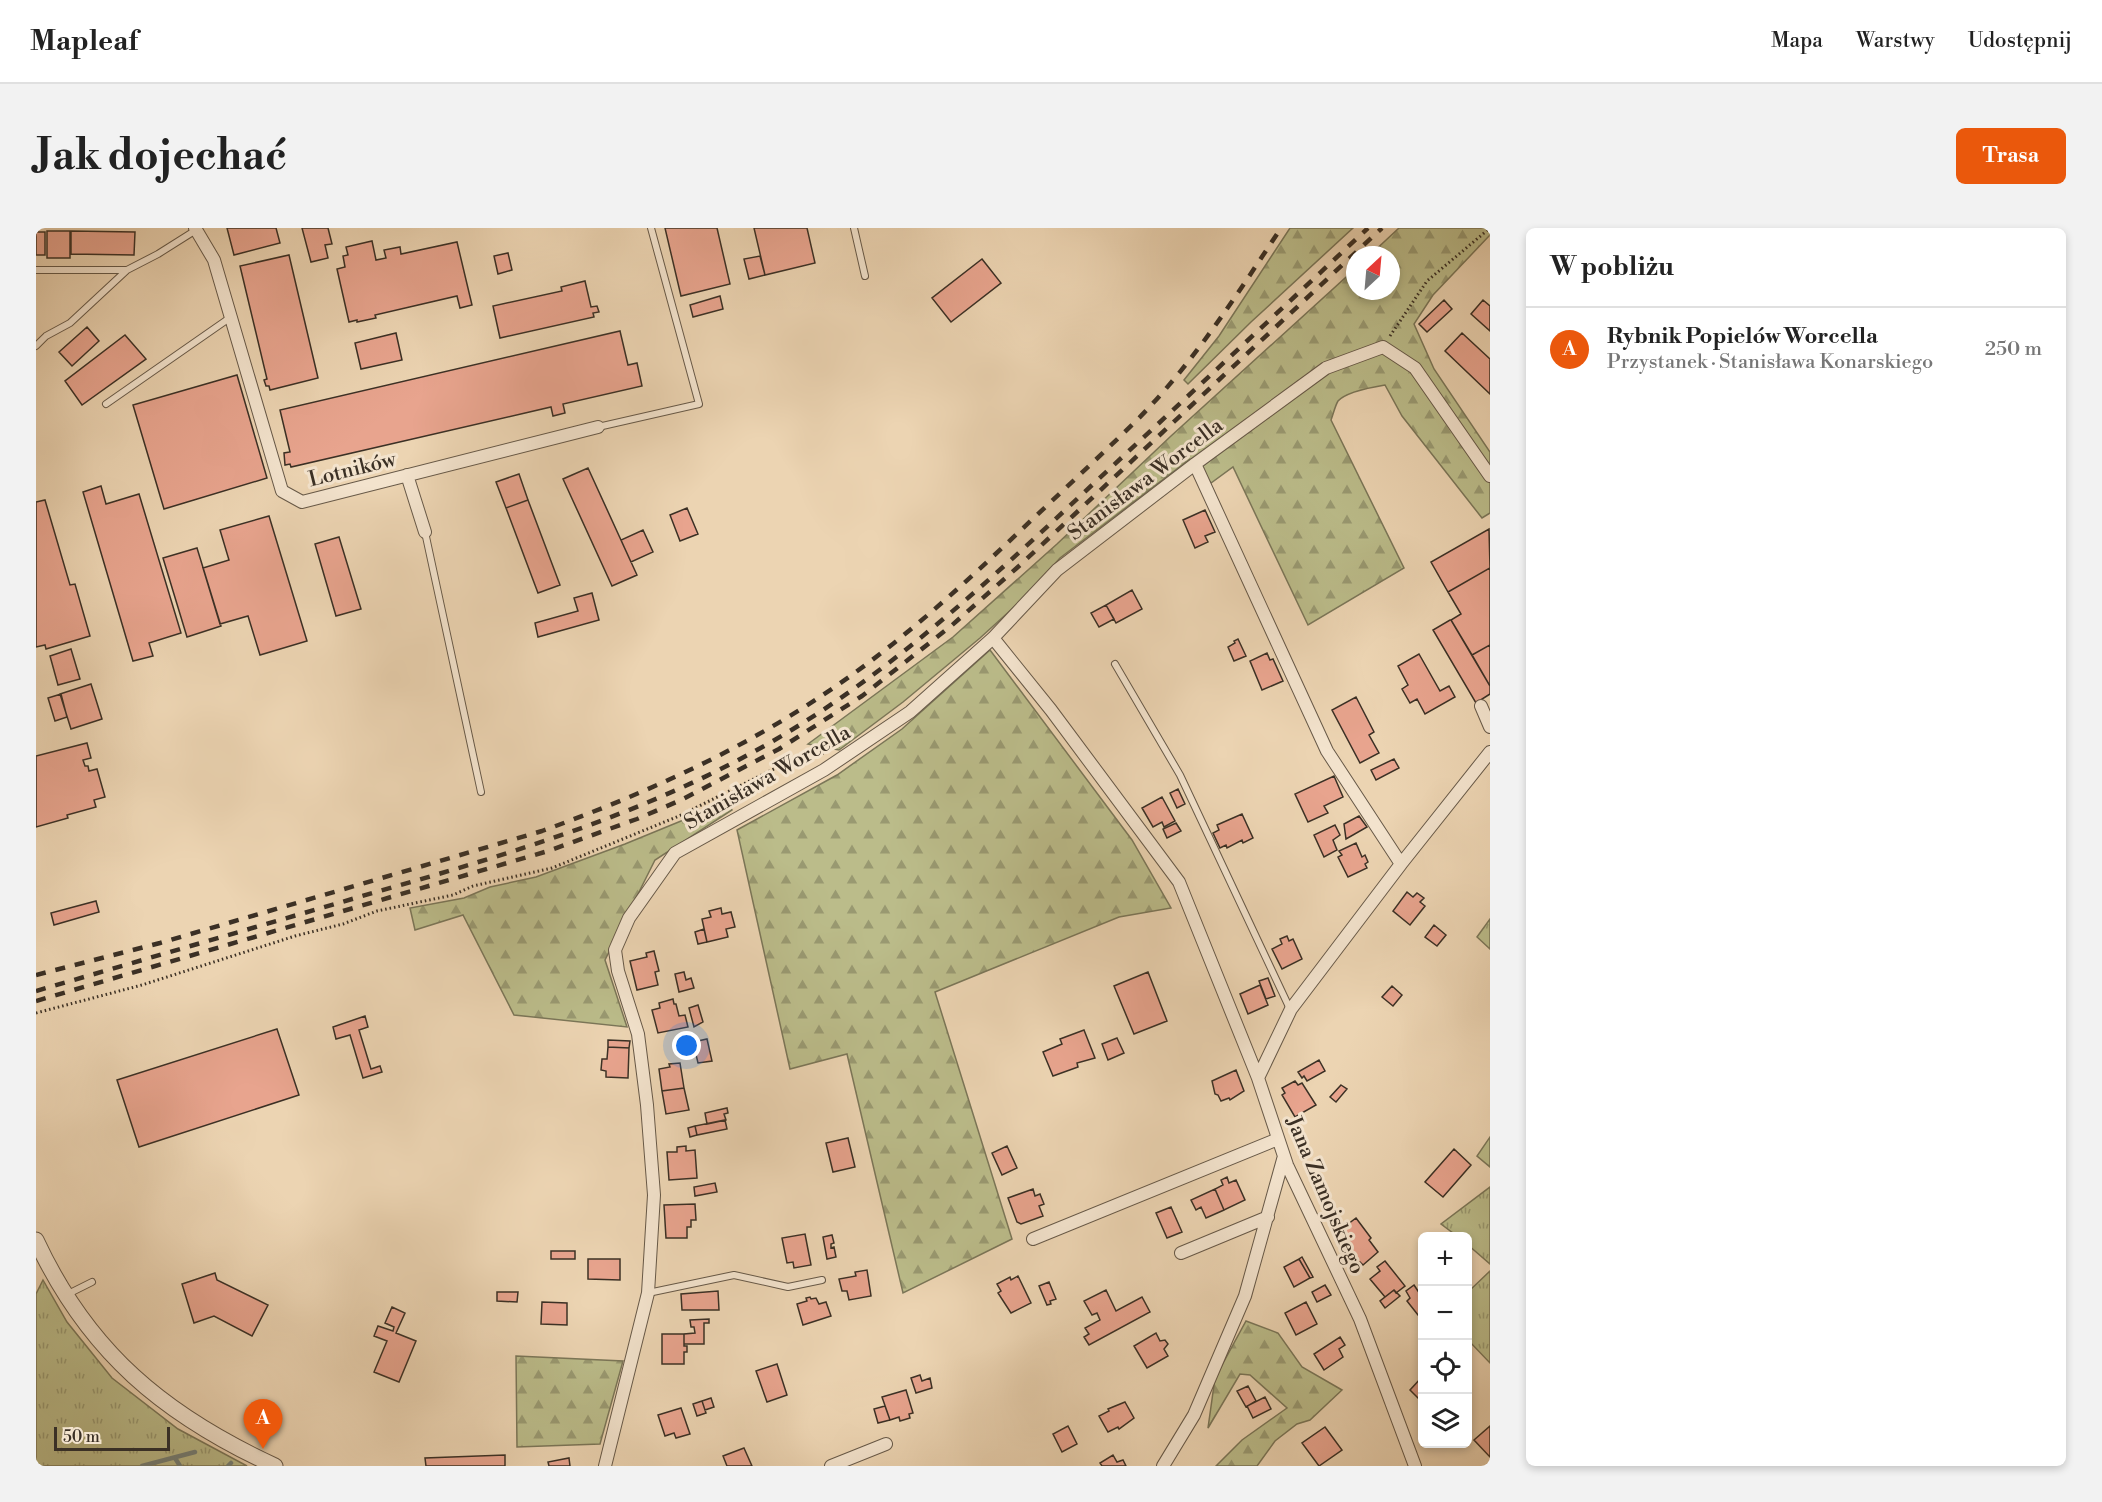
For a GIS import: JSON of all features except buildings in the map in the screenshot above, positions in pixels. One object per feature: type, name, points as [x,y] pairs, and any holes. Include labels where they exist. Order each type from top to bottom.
[{"type":"street","name":"Lotników","points":[[196,229],[214,260],[282,490],[302,502],[598,427]]},
{"type":"street","name":"Stanisława Worcella","points":[[605,1466],[648,1293],[654,1195],[647,1105],[638,1034],[618,971],[615,950],[629,918],[675,853],[824,770],[910,712],[993,638],[1058,570],[1195,464],[1326,368],[1383,347]]},
{"type":"street","points":[[1383,347],[1415,368],[1490,476]]},
{"type":"street","points":[[1195,464],[1327,751],[1401,864]]},
{"type":"street","points":[[407,475],[425,532]]},
{"type":"street","name":"Jana Zamojskiego","points":[[993,638],[1051,710],[1179,882],[1258,1077],[1284,1156],[1360,1319],[1415,1466]]},
{"type":"street","points":[[1481,706],[1490,727]]},
{"type":"street","points":[[1258,1077],[1291,1010],[1401,864],[1490,752]]},
{"type":"street","points":[[1033,1239],[1278,1139]]},
{"type":"street","points":[[1163,1466],[1194,1415],[1245,1296],[1284,1156]]},
{"type":"street","points":[[1181,1253],[1268,1217]]},
{"type":"street","points":[[36,1240],[64,1295],[95,1337],[120,1363],[158,1397],[198,1426],[275,1466]]},
{"type":"street","points":[[831,1466],[886,1444]]},
{"type":"lane","points":[[598,427],[699,404],[651,228]]},
{"type":"lane","points":[[854,228],[865,276]]},
{"type":"lane","points":[[36,346],[46,336],[70,323],[127,270],[158,254],[196,229]]},
{"type":"lane","points":[[36,270],[127,270]]},
{"type":"lane","points":[[106,404],[232,316]]},
{"type":"lane","points":[[425,532],[481,792]]},
{"type":"lane","points":[[1115,664],[1180,775],[1291,1010]]},
{"type":"lane","points":[[648,1293],[734,1275],[788,1287],[822,1280]]},
{"type":"lane","points":[[64,1295],[92,1282]]},
{"type":"path","points":[[1383,347],[1427,281],[1490,228]]},
{"type":"path","points":[[36,1013],[142,985],[295,936],[342,924],[377,911],[453,895],[473,886],[552,868],[679,816],[804,754],[847,755]]},
{"type":"green space","points":[[1290,228],[1353,228],[1188,384],[1184,380],[1219,336]]},
{"type":"green space","points":[[1399,228],[1490,228],[1490,235],[1433,295],[1414,324],[1434,369],[1490,452],[1490,513],[1482,518],[1402,416],[1385,385],[1353,393],[1338,401],[1331,420],[1404,568],[1308,625],[1233,467],[1211,483],[1190,459],[1060,558],[1024,598],[980,638],[903,702],[839,750],[808,744],[953,637],[1346,277],[1346,300],[1400,300],[1400,246],[1380,246]]},
{"type":"green space","points":[[990,650],[1132,840],[1171,908],[1119,917],[935,992],[1012,1239],[903,1293],[847,1054],[790,1069],[737,830],[837,775],[902,729]]},
{"type":"green space","points":[[727,800],[732,810],[655,860],[605,960],[627,1027],[514,1015],[463,915],[415,930],[410,908],[464,898],[490,887],[536,877],[625,844]]},
{"type":"green space","points":[[1490,919],[1490,949],[1477,937]]},
{"type":"green space","points":[[1490,1137],[1490,1167],[1477,1156]]},
{"type":"green space","points":[[1490,1187],[1490,1264],[1472,1248],[1472,1232],[1452,1232],[1441,1224]]},
{"type":"green space","points":[[1490,1271],[1490,1363],[1472,1344],[1472,1288]]},
{"type":"green space","points":[[43,1280],[67,1322],[112,1378],[178,1429],[247,1466],[36,1466],[36,1294]]},
{"type":"green space","points":[[1246,1321],[1278,1333],[1302,1367],[1342,1390],[1310,1420],[1297,1424],[1275,1441],[1257,1466],[1216,1466],[1242,1440],[1287,1408],[1250,1375],[1240,1374],[1208,1428],[1215,1378]]},
{"type":"green space","points":[[516,1356],[623,1361],[600,1444],[517,1447]]},
{"type":"waterway","points":[[142,1466],[195,1452]]},
{"type":"waterway","points":[[175,1458],[180,1466]]},
{"type":"waterway","points":[[228,1466],[231,1463]]},
{"type":"railway","points":[[36,975],[160,943],[542,831],[658,785],[769,729],[839,684],[910,630],[976,572],[1135,422],[1195,353],[1281,228]]},
{"type":"railway","points":[[36,991],[529,846],[629,810],[678,789],[726,767],[773,741],[817,714],[900,655],[978,589],[1368,228]]},
{"type":"railway","points":[[36,1001],[548,851],[637,819],[681,800],[779,749],[862,696],[951,626],[1019,566],[1382,228]]},
{"type":"place","name":"Rybnik Popielów Worcella","points":[[263,1449]]}]
